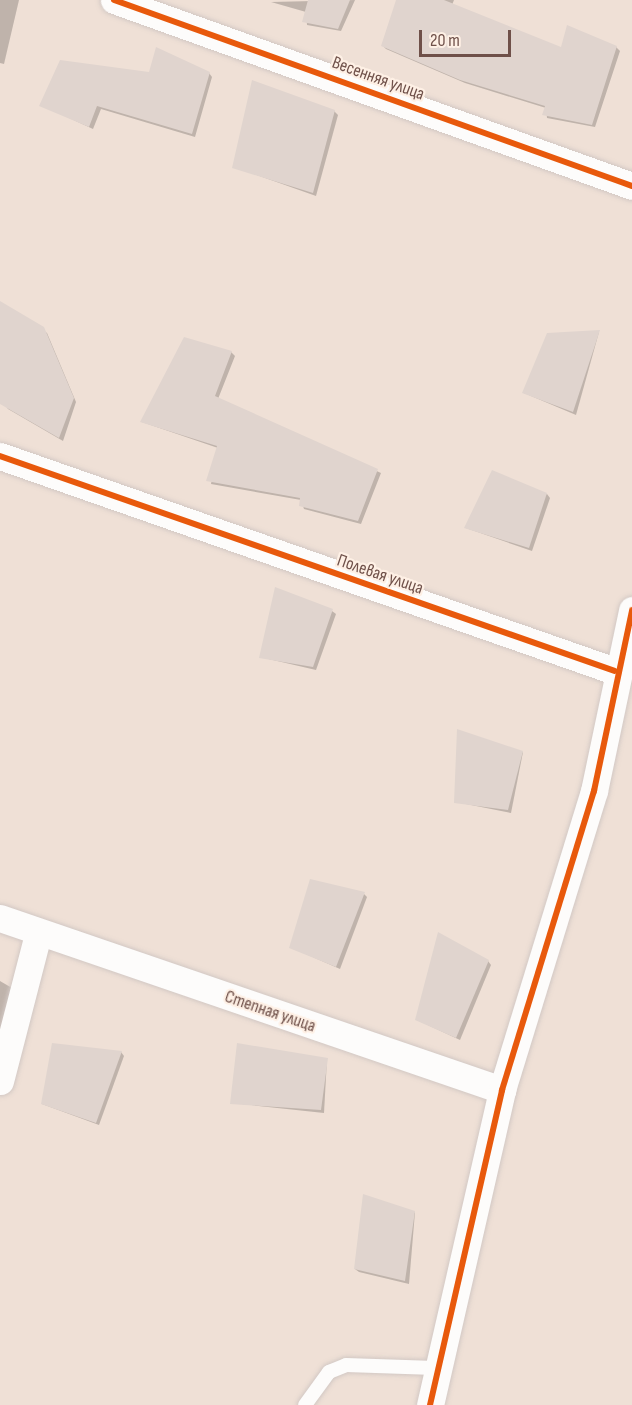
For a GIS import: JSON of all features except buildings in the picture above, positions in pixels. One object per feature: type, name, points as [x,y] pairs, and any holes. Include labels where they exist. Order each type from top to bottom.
[{"type":"street","name":"Весенняя улица","points":[[114,0],[632,186]]},
{"type":"street","name":"Полевая улица","points":[[0,456],[615,671]]},
{"type":"street","points":[[430,1405],[435,1368],[502,1090],[594,791],[615,671],[632,610]]},
{"type":"street","name":"Степная улица","points":[[0,918],[38,934],[502,1090]]},
{"type":"street","points":[[0,1081],[38,934]]},
{"type":"lane","points":[[305,1405],[329,1372],[346,1365],[435,1368]]},
{"type":"shaded area","points":[[0,0],[632,0],[632,1405],[0,1405]]},
{"type":"cycle path","points":[[114,0],[632,186]]},
{"type":"cycle path","points":[[0,456],[615,671]]},
{"type":"cycle path","points":[[430,1405],[502,1090],[594,791],[632,610]]}]
